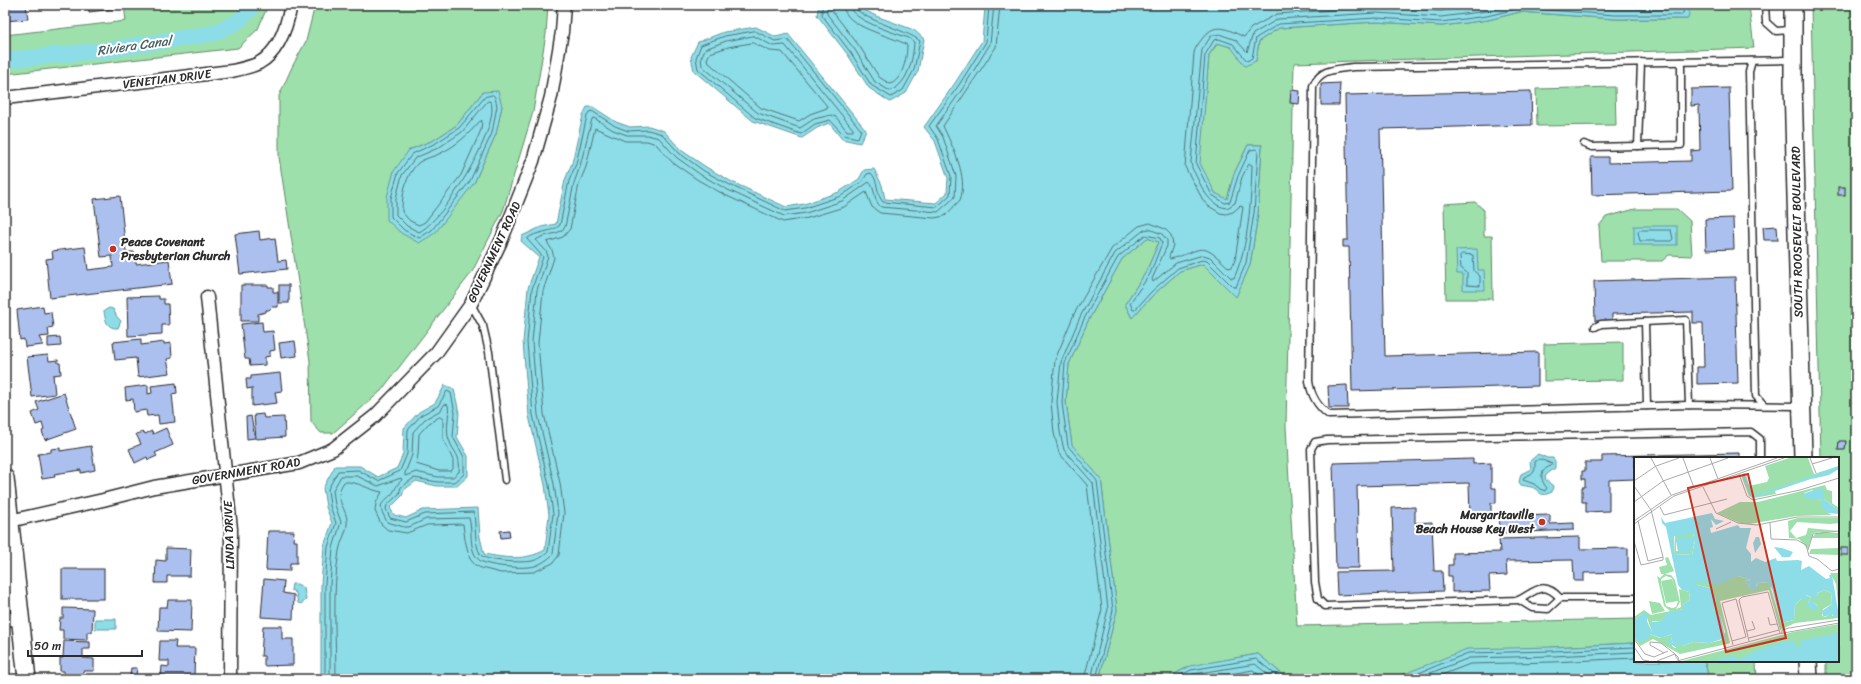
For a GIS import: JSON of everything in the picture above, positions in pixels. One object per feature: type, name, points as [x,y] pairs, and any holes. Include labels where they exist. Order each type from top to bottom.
[{"type":"main road","name":"SOUTH ROOSEVELT BOULEVARD","points":[[1793,5],[1793,60],[1803,457]]},
{"type":"main road","points":[[5,478],[13,619],[27,679]]},
{"type":"main road","points":[[1808,662],[1808,679]]},
{"type":"street","name":"VENETIAN DRIVE","points":[[5,98],[232,71],[258,64],[272,53],[280,40],[291,5]]},
{"type":"street","name":"GOVERNMENT ROAD","points":[[7,521],[154,487],[299,462],[333,449],[375,416],[436,353],[471,304],[511,219],[533,161],[551,97],[562,32],[564,5]]},
{"type":"street","name":"LINDA DRIVE","points":[[207,297],[231,529],[230,679]]},
{"type":"lane","points":[[1765,5],[1766,22],[1776,31],[1793,30]]},
{"type":"lane","points":[[1793,60],[1353,68],[1329,71],[1317,77],[1313,86],[1309,381],[1311,392],[1320,408],[1329,415],[1689,405],[1801,406]]},
{"type":"lane","points":[[1752,61],[1750,80],[1756,396],[1764,406]]},
{"type":"lane","points":[[1638,146],[1641,62]]},
{"type":"lane","points":[[1584,144],[1592,147],[1681,145],[1681,62]]},
{"type":"lane","points":[[471,304],[483,326],[489,352],[505,480]]},
{"type":"lane","points":[[1595,327],[1601,324],[1686,320],[1689,405]]},
{"type":"lane","points":[[1645,322],[1647,406]]},
{"type":"lane","points":[[1634,598],[1560,598],[1546,588],[1535,589],[1519,600],[1326,606],[1318,599],[1314,582],[1311,449],[1315,442],[1327,440],[1751,432],[1760,439],[1760,457]]},
{"type":"lane","points":[[1519,600],[1532,608],[1548,609],[1560,598]]},
{"type":"green space","points":[[124,5],[268,5],[258,29],[238,48],[5,74],[5,35],[126,21]]},
{"type":"green space","points":[[315,5],[548,5],[546,34],[533,112],[503,211],[472,272],[381,391],[333,433],[321,433],[311,422],[310,361],[279,157],[279,96],[306,41]],"holes":[[[483,92],[502,106],[496,134],[474,183],[409,150],[434,140],[457,125]]]},
{"type":"green space","points":[[1690,5],[1749,5],[1754,48],[1294,63],[1286,426],[1297,626],[1634,619],[1634,643],[1552,647],[1404,674],[1398,679],[1288,679],[1258,654],[1188,667],[1165,679],[1099,679],[1117,610],[1101,479],[1072,446],[1066,402],[1069,364],[1088,321],[1122,259],[1147,238],[1159,242],[1146,272],[1125,304],[1132,318],[1153,295],[1180,271],[1203,264],[1236,296],[1250,265],[1258,214],[1262,145],[1248,145],[1234,174],[1227,200],[1215,193],[1199,164],[1209,55],[1218,43],[1231,47],[1256,61],[1259,41],[1279,28],[1376,22],[1442,26],[1488,20],[1520,12],[1615,19],[1687,19]]},
{"type":"green space","points":[[1811,5],[1856,5],[1856,679],[1826,679],[1826,662],[1839,662],[1839,457],[1821,457]]},
{"type":"green space","points":[[1615,87],[1616,125],[1537,126],[1536,89]]},
{"type":"green space","points":[[1475,202],[1484,210],[1484,236],[1492,236],[1493,299],[1446,299],[1444,204]]},
{"type":"green space","points":[[1635,209],[1677,209],[1690,221],[1692,256],[1669,255],[1662,261],[1601,261],[1599,226],[1606,217]]},
{"type":"green space","points":[[1623,342],[1623,380],[1544,381],[1544,344]]},
{"type":"green space","points":[[1702,662],[1760,662],[1756,663],[1757,679],[1709,679],[1705,663]]},
{"type":"water","points":[[819,5],[855,5],[876,16],[914,30],[924,39],[918,71],[906,93],[890,102],[869,88],[848,55],[817,15]]},
{"type":"water","points":[[984,5],[1690,5],[1688,19],[1615,19],[1520,12],[1488,20],[1442,26],[1376,22],[1279,28],[1259,41],[1256,61],[1245,66],[1231,47],[1217,43],[1209,55],[1200,163],[1215,193],[1227,199],[1234,174],[1248,145],[1262,145],[1258,214],[1250,265],[1236,297],[1203,264],[1180,271],[1153,295],[1132,318],[1125,304],[1146,272],[1159,242],[1147,238],[1122,259],[1088,321],[1069,364],[1066,402],[1072,445],[1101,479],[1117,610],[1099,679],[321,679],[321,584],[324,546],[332,523],[326,507],[323,488],[335,466],[360,466],[378,477],[397,468],[403,454],[404,428],[419,412],[435,403],[445,385],[454,389],[459,413],[457,437],[468,456],[468,476],[457,486],[437,486],[416,481],[404,490],[402,496],[390,508],[394,515],[406,518],[423,510],[478,508],[480,537],[484,554],[515,558],[530,556],[545,550],[549,515],[545,485],[529,416],[523,342],[528,288],[539,257],[521,241],[522,236],[541,227],[556,224],[565,180],[572,163],[583,115],[587,107],[593,107],[616,122],[630,127],[649,126],[664,131],[681,150],[706,167],[732,182],[786,207],[804,204],[839,192],[859,179],[864,170],[874,169],[882,185],[885,199],[936,203],[947,193],[948,178],[935,141],[924,127],[982,41]]},
{"type":"water","points":[[756,27],[776,37],[788,34],[866,130],[860,143],[842,139],[829,123],[817,128],[802,138],[753,121],[694,71],[691,57],[698,42],[724,32]]},
{"type":"water","points":[[498,91],[502,106],[496,134],[474,183],[435,233],[419,243],[401,233],[387,220],[387,197],[394,171],[409,150],[434,140],[457,125],[483,92]]},
{"type":"water","points":[[1634,226],[1677,226],[1677,245],[1634,245]]},
{"type":"water","points":[[1477,249],[1478,270],[1484,270],[1485,290],[1463,290],[1463,274],[1457,274],[1456,250]]},
{"type":"water","points":[[109,308],[113,309],[121,321],[118,328],[111,327],[106,321],[104,311]]},
{"type":"water","points":[[1538,454],[1547,458],[1553,458],[1555,461],[1555,468],[1546,475],[1545,479],[1553,486],[1552,492],[1547,494],[1542,494],[1534,488],[1521,485],[1519,482],[1521,474],[1531,469],[1530,461]]},
{"type":"water","points":[[292,584],[297,584],[304,588],[306,600],[301,604],[298,603],[296,593],[291,590]]},
{"type":"water","points":[[95,619],[116,619],[116,629],[95,629]]},
{"type":"water","points":[[1634,643],[1634,662],[1702,662],[1705,663],[1709,679],[1398,679],[1404,674],[1467,649]]},
{"type":"water","points":[[1258,654],[1288,679],[1165,679],[1190,666]]},
{"type":"building","points":[[5,5],[26,5],[28,19],[5,21]]},
{"type":"building","points":[[88,5],[112,5],[113,9],[89,12]]},
{"type":"building","points":[[1340,83],[1339,105],[1321,105],[1321,84]]},
{"type":"building","points":[[1729,88],[1732,191],[1592,195],[1591,157],[1608,157],[1608,163],[1691,161],[1691,151],[1700,150],[1699,105],[1691,106],[1691,89]]},
{"type":"building","points":[[1291,90],[1300,91],[1299,104],[1290,103]]},
{"type":"building","points":[[1531,91],[1532,125],[1380,129],[1385,356],[1538,352],[1538,386],[1352,391],[1349,247],[1343,247],[1343,240],[1348,240],[1345,95]]},
{"type":"building","points":[[1838,187],[1845,187],[1845,195],[1838,195]]},
{"type":"building","name":"Peace Covenant Presbyterian Church","points":[[120,196],[126,252],[134,252],[136,264],[169,260],[172,284],[50,298],[46,259],[53,258],[52,251],[85,247],[88,270],[113,267],[112,256],[101,257],[94,199]]},
{"type":"building","points":[[1733,218],[1734,249],[1706,250],[1705,219]]},
{"type":"building","points":[[1777,226],[1778,240],[1764,240],[1763,227]]},
{"type":"building","points":[[259,231],[260,240],[275,238],[278,261],[286,260],[287,269],[240,274],[235,234]]},
{"type":"building","points":[[1735,277],[1738,383],[1697,384],[1697,367],[1704,367],[1703,323],[1693,323],[1693,312],[1612,314],[1612,320],[1595,321],[1594,281]]},
{"type":"building","points":[[241,285],[268,285],[268,287],[273,287],[273,292],[278,292],[278,307],[272,307],[269,310],[266,310],[266,312],[258,314],[258,321],[241,321]]},
{"type":"building","points":[[279,285],[289,285],[289,303],[279,303]]},
{"type":"building","points":[[159,296],[159,299],[164,299],[164,304],[168,304],[169,325],[162,325],[162,334],[128,336],[127,297]]},
{"type":"building","points":[[43,306],[44,313],[51,312],[53,327],[48,328],[49,336],[39,337],[43,345],[25,347],[24,339],[20,340],[17,310]]},
{"type":"building","points":[[262,322],[263,332],[273,331],[275,350],[270,351],[270,356],[265,357],[265,365],[250,366],[249,359],[245,359],[241,324]]},
{"type":"building","points":[[60,337],[61,346],[48,347],[48,338]]},
{"type":"building","points":[[141,339],[141,345],[164,342],[164,344],[171,343],[172,358],[167,359],[170,373],[138,377],[136,358],[115,360],[113,342]]},
{"type":"building","points":[[295,341],[297,356],[281,358],[279,343]]},
{"type":"building","points":[[48,355],[49,361],[58,360],[58,363],[60,363],[61,374],[53,375],[55,394],[32,397],[27,357]]},
{"type":"building","points":[[280,373],[282,391],[275,392],[277,403],[252,406],[252,388],[247,389],[246,379],[251,379],[251,376]]},
{"type":"building","points":[[176,383],[177,393],[172,394],[175,422],[159,424],[158,415],[147,416],[146,410],[134,412],[133,399],[126,400],[125,388],[148,385],[148,394],[152,393],[151,386]]},
{"type":"building","points":[[1347,385],[1348,408],[1329,408],[1328,386]]},
{"type":"building","points":[[64,393],[76,429],[45,440],[42,431],[44,430],[42,423],[36,425],[32,413],[39,410],[36,402]]},
{"type":"building","points":[[263,414],[264,418],[284,417],[285,437],[256,439],[254,415]]},
{"type":"building","points":[[251,416],[255,438],[247,439],[246,417]]},
{"type":"building","points":[[166,428],[173,445],[155,453],[157,456],[148,460],[147,457],[135,463],[129,449],[141,444],[136,434],[144,432],[145,434],[152,431],[153,434]]},
{"type":"building","points":[[1839,441],[1846,441],[1845,450],[1838,450]]},
{"type":"building","points":[[91,446],[95,470],[81,473],[81,470],[54,474],[55,477],[42,479],[38,454],[51,452],[51,449],[60,448],[60,451]]},
{"type":"building","points":[[1739,453],[1739,457],[1634,457],[1634,479],[1609,480],[1609,511],[1586,512],[1586,502],[1582,502],[1582,487],[1585,487],[1585,479],[1582,479],[1582,471],[1585,471],[1585,462],[1602,462],[1602,456]]},
{"type":"building","points":[[1473,459],[1473,464],[1491,463],[1491,488],[1496,488],[1496,503],[1491,503],[1491,514],[1470,515],[1469,483],[1357,486],[1359,568],[1336,568],[1333,463]]},
{"type":"building","points":[[1415,507],[1415,523],[1432,522],[1434,571],[1442,571],[1443,591],[1337,595],[1336,572],[1394,571],[1392,508]]},
{"type":"building","points":[[1499,514],[1517,514],[1517,516],[1550,515],[1550,524],[1574,523],[1574,530],[1500,533]]},
{"type":"building","points":[[509,530],[510,537],[501,538],[500,531]]},
{"type":"building","points":[[268,531],[294,531],[293,541],[297,541],[297,563],[290,563],[290,571],[266,570]]},
{"type":"building","points":[[1580,537],[1580,549],[1628,548],[1628,572],[1584,573],[1584,581],[1574,581],[1573,560],[1506,561],[1507,575],[1489,576],[1490,591],[1452,592],[1452,576],[1448,576],[1448,565],[1453,565],[1453,553],[1500,552],[1499,539]]},
{"type":"building","points":[[166,548],[191,549],[190,576],[167,576],[167,583],[155,583],[156,560],[166,561]]},
{"type":"building","points":[[1841,548],[1848,548],[1848,555],[1841,555]]},
{"type":"building","points":[[62,569],[104,569],[104,599],[62,599]]},
{"type":"building","points":[[264,579],[284,581],[283,593],[294,595],[293,619],[261,617]]},
{"type":"building","points":[[168,600],[192,600],[191,632],[158,631],[159,607],[167,607]]},
{"type":"building","points":[[63,608],[93,609],[92,632],[87,632],[87,640],[63,639],[63,630],[59,630],[60,618],[63,618]]},
{"type":"building","points":[[263,626],[282,626],[282,639],[293,639],[293,665],[264,666],[264,656],[261,656]]},
{"type":"building","points":[[64,641],[90,642],[90,649],[83,649],[83,658],[94,659],[94,671],[83,671],[83,679],[64,679],[64,671],[60,671],[60,658],[63,658]]},
{"type":"building","points":[[160,641],[176,641],[175,648],[195,648],[194,676],[161,676],[162,666],[169,667],[169,661],[159,661]]},
{"type":"building","points":[[131,668],[137,668],[136,676],[130,675]]},
{"type":"waterway","name":"Riviera Canal","points":[[5,60],[108,50],[214,33],[237,22],[251,9],[252,5]]},
{"type":"place","name":"Peace Covenant Presbyterian Church","points":[[113,249]]},
{"type":"place","name":"Margaritaville Beach House Key West","points":[[1542,522]]}]
